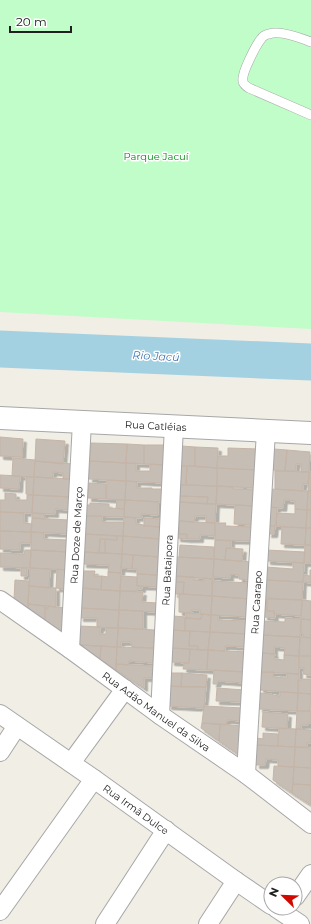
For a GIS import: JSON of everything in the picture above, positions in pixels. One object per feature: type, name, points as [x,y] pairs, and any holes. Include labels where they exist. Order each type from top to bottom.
[{"type":"street","name":"Rua Catléias","points":[[0,418],[311,433]]},
{"type":"street","name":"Rua Doze de Março","points":[[70,649],[82,422]]},
{"type":"street","name":"Rua Bataipora","points":[[160,715],[174,426]]},
{"type":"street","name":"Rua Caarapo","points":[[246,774],[266,431]]},
{"type":"street","name":"Rua Adão Manuel da Silva","points":[[0,600],[160,715],[246,774],[311,824]]},
{"type":"street","points":[[71,763],[125,689]]},
{"type":"street","name":"Rua Irmã Dulce","points":[[0,714],[94,779],[236,881],[263,898]]},
{"type":"street","points":[[0,752],[17,726]]},
{"type":"street","points":[[0,911],[94,779]]},
{"type":"street","points":[[104,924],[166,830]]},
{"type":"street","points":[[303,886],[311,874]]},
{"type":"street","points":[[208,924],[236,881]]},
{"type":"street","name":"Rua Irmã Dulce","points":[[290,916],[300,924]]},
{"type":"lane","points":[[311,42],[291,35],[269,33],[262,37],[256,46],[244,70],[242,80],[249,88],[311,115]]},
{"type":"green space","name":"Parque Jacuí","points":[[0,0],[311,0],[311,329],[0,312]]},
{"type":"building","points":[[0,437],[23,439],[22,457],[0,456]]},
{"type":"building","points":[[36,439],[65,441],[63,464],[35,461]]},
{"type":"building","points":[[91,443],[127,444],[126,463],[90,461]]},
{"type":"building","points":[[127,444],[144,445],[144,464],[126,463]]},
{"type":"building","points":[[144,445],[166,445],[165,465],[144,464]]},
{"type":"building","points":[[182,446],[195,447],[195,466],[181,466]]},
{"type":"building","points":[[195,447],[218,448],[217,468],[195,466]]},
{"type":"building","points":[[228,448],[258,449],[257,470],[217,468],[218,456],[228,456]]},
{"type":"building","points":[[274,449],[287,450],[285,471],[272,470]]},
{"type":"building","points":[[287,450],[310,452],[309,472],[301,472],[301,464],[296,464],[296,471],[285,471]]},
{"type":"building","points":[[13,458],[35,460],[34,477],[12,476]]},
{"type":"building","points":[[35,461],[73,464],[72,479],[63,479],[63,473],[53,472],[53,478],[34,477]]},
{"type":"building","points":[[90,461],[126,463],[126,481],[89,479]]},
{"type":"building","points":[[126,463],[136,463],[136,471],[150,471],[150,464],[165,465],[164,483],[126,481]]},
{"type":"building","points":[[181,466],[187,466],[186,485],[180,485]]},
{"type":"building","points":[[187,466],[217,468],[217,486],[186,485]]},
{"type":"building","points":[[217,468],[257,470],[255,488],[217,486]]},
{"type":"building","points":[[275,471],[309,472],[308,484],[303,484],[303,491],[275,489]]},
{"type":"building","points":[[309,472],[311,472],[311,491],[308,491]]},
{"type":"building","points":[[0,475],[20,476],[19,489],[0,488]]},
{"type":"building","points":[[26,477],[34,477],[33,495],[26,494]]},
{"type":"building","points":[[34,477],[72,479],[71,497],[33,495]]},
{"type":"building","points":[[107,480],[126,481],[125,500],[106,499]]},
{"type":"building","points":[[126,481],[137,482],[137,488],[163,489],[163,502],[125,500]]},
{"type":"building","points":[[89,483],[106,484],[106,499],[88,498]]},
{"type":"building","points":[[180,485],[217,486],[216,504],[207,504],[208,497],[179,496]]},
{"type":"building","points":[[217,486],[233,487],[233,489],[256,490],[255,506],[216,504]]},
{"type":"building","points":[[270,489],[308,491],[307,510],[295,509],[295,501],[284,500],[283,508],[270,507]]},
{"type":"building","points":[[308,491],[311,491],[311,510],[307,510]]},
{"type":"building","points":[[5,493],[16,494],[16,500],[27,500],[27,495],[33,495],[32,513],[0,512],[0,500],[5,500]]},
{"type":"building","points":[[33,495],[71,497],[70,510],[55,509],[55,514],[32,513]]},
{"type":"building","points":[[179,496],[208,497],[207,504],[179,502]]},
{"type":"building","points":[[117,500],[125,500],[124,509],[116,508]]},
{"type":"building","points":[[125,500],[158,502],[158,515],[141,514],[142,518],[124,517]]},
{"type":"building","points":[[179,502],[216,504],[215,523],[206,522],[206,516],[195,516],[194,522],[178,521]]},
{"type":"building","points":[[90,503],[109,504],[109,508],[124,509],[124,517],[86,516],[87,505],[90,505]]},
{"type":"building","points":[[235,505],[255,506],[254,525],[234,524]]},
{"type":"building","points":[[270,507],[277,508],[276,526],[269,526]]},
{"type":"building","points":[[295,509],[307,510],[306,528],[276,526],[277,513],[295,514]]},
{"type":"building","points":[[307,510],[311,510],[311,528],[306,528]]},
{"type":"building","points":[[0,512],[24,513],[24,523],[32,524],[31,532],[0,531]]},
{"type":"building","points":[[32,513],[44,514],[45,519],[32,518]]},
{"type":"building","points":[[86,516],[102,516],[102,522],[124,522],[123,536],[85,534]]},
{"type":"building","points":[[124,517],[136,518],[136,524],[144,525],[143,526],[161,527],[160,539],[123,536]]},
{"type":"building","points":[[32,518],[69,520],[69,534],[31,532]]},
{"type":"building","points":[[144,518],[162,519],[161,527],[144,526]]},
{"type":"building","points":[[178,521],[179,534],[187,534],[187,539],[177,538]]},
{"type":"building","points":[[179,521],[215,523],[215,536],[200,535],[200,539],[187,539],[187,534],[179,534]]},
{"type":"building","points":[[215,523],[226,523],[225,526],[254,527],[253,541],[215,540]]},
{"type":"building","points":[[269,526],[275,526],[274,534],[268,534]]},
{"type":"building","points":[[282,527],[306,528],[305,545],[281,544]]},
{"type":"building","points":[[306,528],[311,528],[311,545],[305,545]]},
{"type":"building","points":[[0,531],[31,532],[31,543],[20,543],[20,550],[0,549]]},
{"type":"building","points":[[31,532],[44,533],[44,539],[68,540],[68,552],[31,550]]},
{"type":"building","points":[[85,534],[117,536],[117,540],[100,539],[99,553],[84,552]]},
{"type":"building","points":[[117,536],[123,536],[122,554],[105,553],[105,539],[117,540]]},
{"type":"building","points":[[123,536],[160,539],[159,557],[122,554]]},
{"type":"building","points":[[100,539],[105,539],[105,553],[99,553]]},
{"type":"building","points":[[215,540],[231,541],[231,548],[226,548],[225,560],[214,559]]},
{"type":"building","points":[[180,545],[214,547],[214,559],[179,557]]},
{"type":"building","points":[[305,545],[311,545],[311,563],[304,563]]},
{"type":"building","points":[[226,548],[243,549],[242,561],[225,560]]},
{"type":"building","points":[[25,550],[31,550],[30,568],[0,567],[0,553],[24,554]]},
{"type":"building","points":[[31,550],[68,552],[67,570],[30,568]]},
{"type":"building","points":[[267,550],[305,552],[304,563],[267,561]]},
{"type":"building","points":[[84,552],[122,554],[121,573],[108,572],[109,565],[83,564]]},
{"type":"building","points":[[122,554],[133,555],[132,569],[121,568]]},
{"type":"building","points":[[133,555],[159,557],[158,575],[137,574],[137,569],[132,569]]},
{"type":"building","points":[[176,557],[214,559],[213,579],[175,576]]},
{"type":"building","points":[[214,559],[252,562],[250,580],[239,579],[239,575],[230,574],[230,578],[213,577]]},
{"type":"building","points":[[293,562],[304,563],[303,582],[266,580],[266,567],[293,569]]},
{"type":"building","points":[[21,568],[27,568],[27,576],[21,576]]},
{"type":"building","points":[[30,568],[50,569],[49,588],[29,586]]},
{"type":"building","points":[[57,569],[67,570],[65,589],[56,588]]},
{"type":"building","points":[[310,570],[311,583],[303,582],[304,575],[310,576]]},
{"type":"building","points":[[83,571],[95,571],[94,576],[102,576],[101,590],[82,588]]},
{"type":"building","points":[[108,572],[121,573],[120,591],[101,590],[102,576],[108,577]]},
{"type":"building","points":[[137,574],[158,575],[158,587],[137,586]]},
{"type":"building","points":[[121,576],[137,577],[137,586],[142,586],[142,589],[137,589],[137,591],[120,591]]},
{"type":"building","points":[[175,576],[194,577],[194,580],[204,581],[204,578],[213,579],[212,596],[183,594],[184,582],[175,582]]},
{"type":"building","points":[[15,580],[29,581],[28,609],[14,599]]},
{"type":"building","points":[[266,580],[303,582],[302,600],[265,598]]},
{"type":"building","points":[[212,581],[250,583],[249,599],[212,596]]},
{"type":"building","points":[[175,582],[184,582],[183,594],[174,594]]},
{"type":"building","points":[[29,586],[56,588],[56,607],[28,604]]},
{"type":"building","points":[[82,588],[120,591],[119,610],[80,608]]},
{"type":"building","points":[[120,591],[143,592],[142,602],[157,603],[156,612],[119,610]]},
{"type":"building","points":[[179,594],[212,596],[211,615],[200,614],[200,610],[191,610],[191,613],[179,612]]},
{"type":"building","points":[[212,596],[249,599],[248,617],[211,615]]},
{"type":"building","points":[[265,598],[267,599],[267,611],[274,611],[275,618],[264,617]]},
{"type":"building","points":[[267,599],[302,600],[301,616],[274,614],[274,611],[267,611]]},
{"type":"building","points":[[302,600],[311,601],[311,620],[301,619]]},
{"type":"building","points":[[28,604],[45,606],[45,620],[28,609]]},
{"type":"building","points":[[48,606],[65,608],[63,633],[45,620],[45,608],[48,609]]},
{"type":"building","points":[[80,608],[119,610],[118,628],[97,627],[97,618],[80,618]]},
{"type":"building","points":[[119,610],[143,611],[143,629],[118,628]]},
{"type":"building","points":[[186,613],[202,614],[201,619],[185,618],[185,631],[172,630],[173,616],[186,617]]},
{"type":"building","points":[[202,614],[211,615],[210,632],[185,631],[185,618],[201,619]]},
{"type":"building","points":[[211,615],[218,615],[218,620],[248,621],[248,634],[210,632]]},
{"type":"building","points":[[285,618],[301,619],[300,637],[263,635],[263,621],[285,622]]},
{"type":"building","points":[[301,619],[311,620],[311,638],[303,637],[303,634],[301,633]]},
{"type":"building","points":[[80,626],[100,627],[100,634],[106,634],[106,628],[118,628],[117,647],[79,645]]},
{"type":"building","points":[[118,628],[155,630],[154,648],[132,647],[131,642],[121,642],[121,647],[117,647]]},
{"type":"building","points":[[172,630],[190,631],[189,646],[198,646],[198,650],[171,648]]},
{"type":"building","points":[[190,631],[210,632],[208,650],[198,650],[198,646],[189,646]]},
{"type":"building","points":[[210,632],[248,634],[247,647],[225,646],[225,651],[208,650]]},
{"type":"building","points":[[263,635],[300,637],[299,656],[284,655],[285,648],[274,647],[274,654],[262,653]]},
{"type":"building","points":[[300,637],[311,638],[311,656],[299,656]]},
{"type":"building","points":[[79,645],[101,646],[100,659]]},
{"type":"building","points":[[101,646],[117,647],[116,670],[100,659]]},
{"type":"building","points":[[117,647],[154,648],[153,663],[129,661],[128,665],[116,664]]},
{"type":"building","points":[[171,648],[190,649],[189,663],[171,662]]},
{"type":"building","points":[[190,649],[208,650],[207,670],[183,669],[184,663],[189,663]]},
{"type":"building","points":[[208,650],[247,652],[245,672],[207,670]]},
{"type":"building","points":[[262,653],[275,654],[274,659],[284,660],[284,655],[299,656],[299,674],[261,672]]},
{"type":"building","points":[[299,656],[311,656],[311,675],[303,674],[304,668],[299,668]]},
{"type":"building","points":[[116,664],[153,666],[152,678],[144,678],[144,688],[116,670]]},
{"type":"building","points":[[214,670],[245,672],[245,683],[218,681],[217,684],[213,684]]},
{"type":"building","points":[[261,672],[274,672],[273,677],[287,678],[287,673],[299,674],[298,693],[260,690]]},
{"type":"building","points":[[170,673],[182,673],[181,687],[169,686]]},
{"type":"building","points":[[182,673],[207,675],[206,687],[181,687]]},
{"type":"building","points":[[311,679],[311,694],[298,693],[298,680]]},
{"type":"building","points":[[169,686],[206,687],[204,708],[168,706]]},
{"type":"building","points":[[217,688],[244,690],[244,702],[216,701]]},
{"type":"building","points":[[280,692],[298,693],[297,711],[259,709],[260,693],[280,696]]},
{"type":"building","points":[[298,693],[311,694],[310,711],[297,711]]},
{"type":"building","points":[[204,706],[243,708],[243,721],[227,720],[226,725],[202,723]]},
{"type":"building","points":[[297,711],[311,711],[311,723],[308,723],[308,725],[301,725],[301,729],[296,729]]},
{"type":"building","points":[[263,712],[288,714],[287,729],[262,727]]},
{"type":"building","points":[[202,723],[220,724],[219,741],[201,728]]},
{"type":"building","points":[[220,724],[242,726],[241,753],[238,754],[219,741]]},
{"type":"building","points":[[279,728],[296,729],[295,747],[278,746]]},
{"type":"building","points":[[296,729],[311,730],[311,743],[307,743],[307,747],[295,747]]},
{"type":"building","points":[[263,733],[278,734],[278,746],[257,745],[257,738],[263,739]]},
{"type":"building","points":[[257,745],[295,747],[294,767],[278,766],[278,760],[266,759],[265,765],[256,765]]},
{"type":"building","points":[[295,747],[311,748],[311,768],[294,767]]},
{"type":"building","points":[[274,766],[294,767],[292,793],[273,780]]},
{"type":"building","points":[[294,767],[311,768],[311,785],[293,784]]},
{"type":"building","points":[[293,784],[311,785],[311,805],[292,793]]},
{"type":"waterway","name":"Rio Jacú","points":[[0,349],[311,362]]}]
